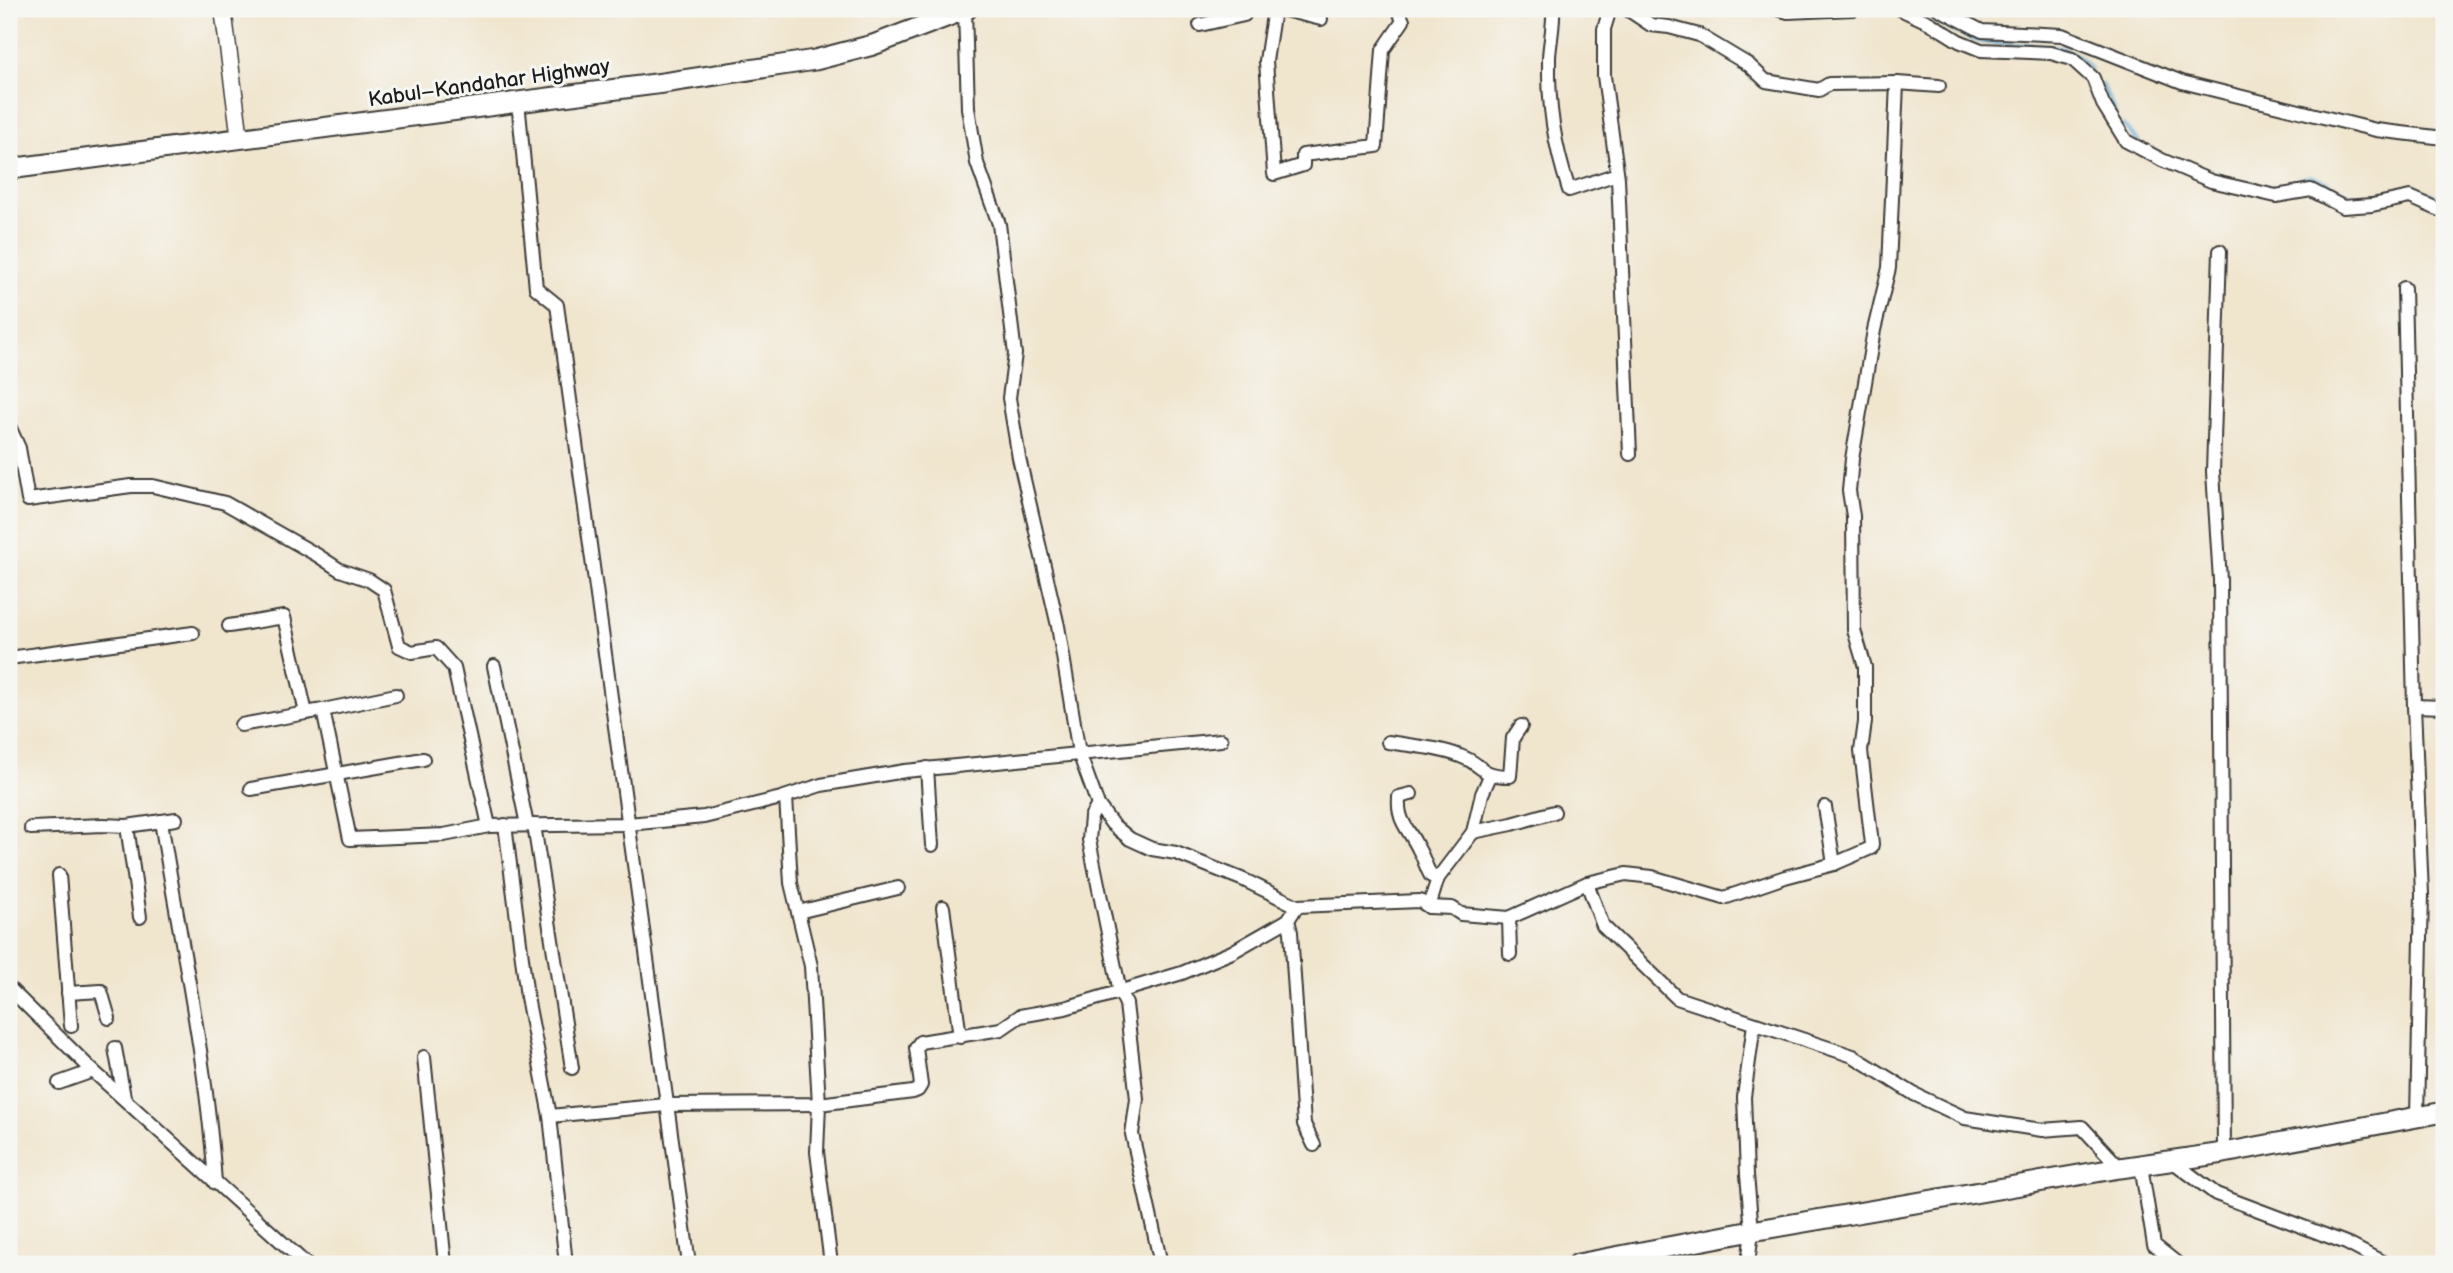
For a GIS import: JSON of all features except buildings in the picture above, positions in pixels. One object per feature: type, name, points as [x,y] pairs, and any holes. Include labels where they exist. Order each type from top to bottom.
[{"type":"main road","name":"Kabul–Kandahar Highway","points":[[9,169],[663,83],[815,60],[873,45],[966,9]]},
{"type":"main road","points":[[1578,1264],[1752,1231],[2120,1168],[2224,1153],[2444,1112]]},
{"type":"street","points":[[223,9],[240,139]]},
{"type":"street","points":[[966,9],[968,108],[977,163],[999,224],[1012,328],[1014,354],[1009,398],[1019,458],[1058,625],[1079,753],[1098,805],[1112,824],[1130,839],[1153,849],[1176,853],[1244,880],[1297,906],[1420,901],[1429,907],[1452,908],[1461,914],[1510,918],[1587,883],[1626,874],[1652,877],[1724,898],[1834,864],[1871,848],[1861,751],[1865,722],[1865,667],[1854,630],[1853,516],[1849,492],[1863,395],[1889,268],[1897,83]]},
{"type":"street","points":[[1200,25],[1244,15],[1245,9]]},
{"type":"street","points":[[1274,9],[1266,61],[1274,174],[1303,165],[1303,155],[1376,146],[1383,50],[1403,21],[1398,9]]},
{"type":"street","points":[[1280,9],[1321,19]]},
{"type":"street","points":[[1553,9],[1549,55],[1550,112],[1555,146],[1569,190],[1617,174]]},
{"type":"street","points":[[1610,9],[1604,29],[1604,76],[1617,174],[1630,454]]},
{"type":"street","points":[[1627,9],[1651,25],[1699,35],[1749,65],[1766,81],[1819,90],[1829,84],[1897,83],[1939,86]]},
{"type":"street","points":[[1783,10],[1853,9]]},
{"type":"street","points":[[1900,9],[1981,50],[2052,53],[2072,59],[2092,78],[2103,104],[2126,141],[2211,181],[2276,196],[2311,190],[2343,207],[2372,205],[2410,197],[2444,212]]},
{"type":"street","points":[[1938,9],[1982,31],[2062,35],[2182,82],[2376,130],[2444,138]]},
{"type":"street","points":[[518,101],[536,288],[557,305],[689,1264]]},
{"type":"street","points":[[2220,251],[2213,472],[2220,580],[2224,1153]]},
{"type":"street","points":[[2404,288],[2414,706],[2422,894],[2417,1116]]},
{"type":"street","points":[[9,426],[19,448],[28,500],[131,486],[153,486],[178,491],[225,503],[340,570],[369,580],[384,590],[399,646],[412,652],[436,649],[454,668],[489,826]]},
{"type":"street","points":[[229,626],[284,617],[306,713]]},
{"type":"street","points":[[9,658],[193,633]]},
{"type":"street","points":[[494,666],[530,825],[572,1068]]},
{"type":"street","points":[[241,724],[396,695]]},
{"type":"street","points":[[2414,706],[2444,707]]},
{"type":"street","points":[[323,710],[350,839],[444,835],[505,825],[628,824],[704,817],[833,783],[927,768],[1221,740]]},
{"type":"street","points":[[1388,742],[1463,756],[1490,776],[1510,776],[1513,738],[1521,726]]},
{"type":"street","points":[[251,789],[423,759]]},
{"type":"street","points":[[927,768],[932,845]]},
{"type":"street","points":[[1429,907],[1438,878],[1473,832],[1482,794],[1490,776]]},
{"type":"street","points":[[1411,794],[1399,796],[1401,822],[1418,846],[1428,872],[1438,878]]},
{"type":"street","points":[[786,797],[791,883],[811,966],[819,1104],[817,1152],[831,1264]]},
{"type":"street","points":[[1098,805],[1091,817],[1089,839],[1120,992],[1126,1004],[1136,1099],[1132,1134],[1161,1264]]},
{"type":"street","points":[[1825,807],[1834,864]]},
{"type":"street","points":[[1473,832],[1555,813]]},
{"type":"street","points":[[31,828],[127,826],[176,819]]},
{"type":"street","points":[[161,821],[198,1044],[215,1182]]},
{"type":"street","points":[[505,825],[527,996],[550,1116],[566,1264]]},
{"type":"street","points":[[127,826],[140,917]]},
{"type":"street","points":[[59,875],[71,1026]]},
{"type":"street","points":[[1587,883],[1603,926],[1677,998],[1853,1056],[1914,1094],[1965,1118],[2042,1130],[2082,1127],[2120,1168]]},
{"type":"street","points":[[798,912],[898,888]]},
{"type":"street","points":[[550,1116],[666,1105],[819,1104],[918,1090],[921,1085],[917,1045],[920,1042],[1001,1029],[1020,1016],[1065,1009],[1182,973],[1232,952],[1288,920],[1297,906]]},
{"type":"street","points":[[943,907],[960,1037]]},
{"type":"street","points":[[1510,918],[1510,954]]},
{"type":"street","points":[[1288,920],[1304,1124],[1314,1145]]},
{"type":"street","points":[[9,988],[93,1071],[306,1264]]},
{"type":"street","points":[[68,993],[102,991],[109,1018]]},
{"type":"street","points":[[1748,1264],[1752,1231],[1744,1097],[1755,1024]]},
{"type":"street","points":[[115,1048],[124,1097]]},
{"type":"street","points":[[424,1057],[445,1264]]},
{"type":"street","points":[[59,1083],[93,1071]]},
{"type":"street","points":[[2172,1161],[2216,1194],[2346,1243],[2386,1264]]},
{"type":"street","points":[[2141,1166],[2154,1245],[2178,1264]]},
{"type":"waterway","points":[[1914,9],[1973,39],[2004,44],[2053,46],[2068,51],[2080,58],[2091,70]]},
{"type":"waterway","points":[[2102,85],[2115,113]]},
{"type":"waterway","points":[[2123,125],[2139,142]]},
{"type":"waterway","points":[[2200,170],[2230,179]]},
{"type":"waterway","points":[[2264,187],[2276,188],[2310,176],[2351,196],[2370,196],[2415,186],[2444,201]]}]
